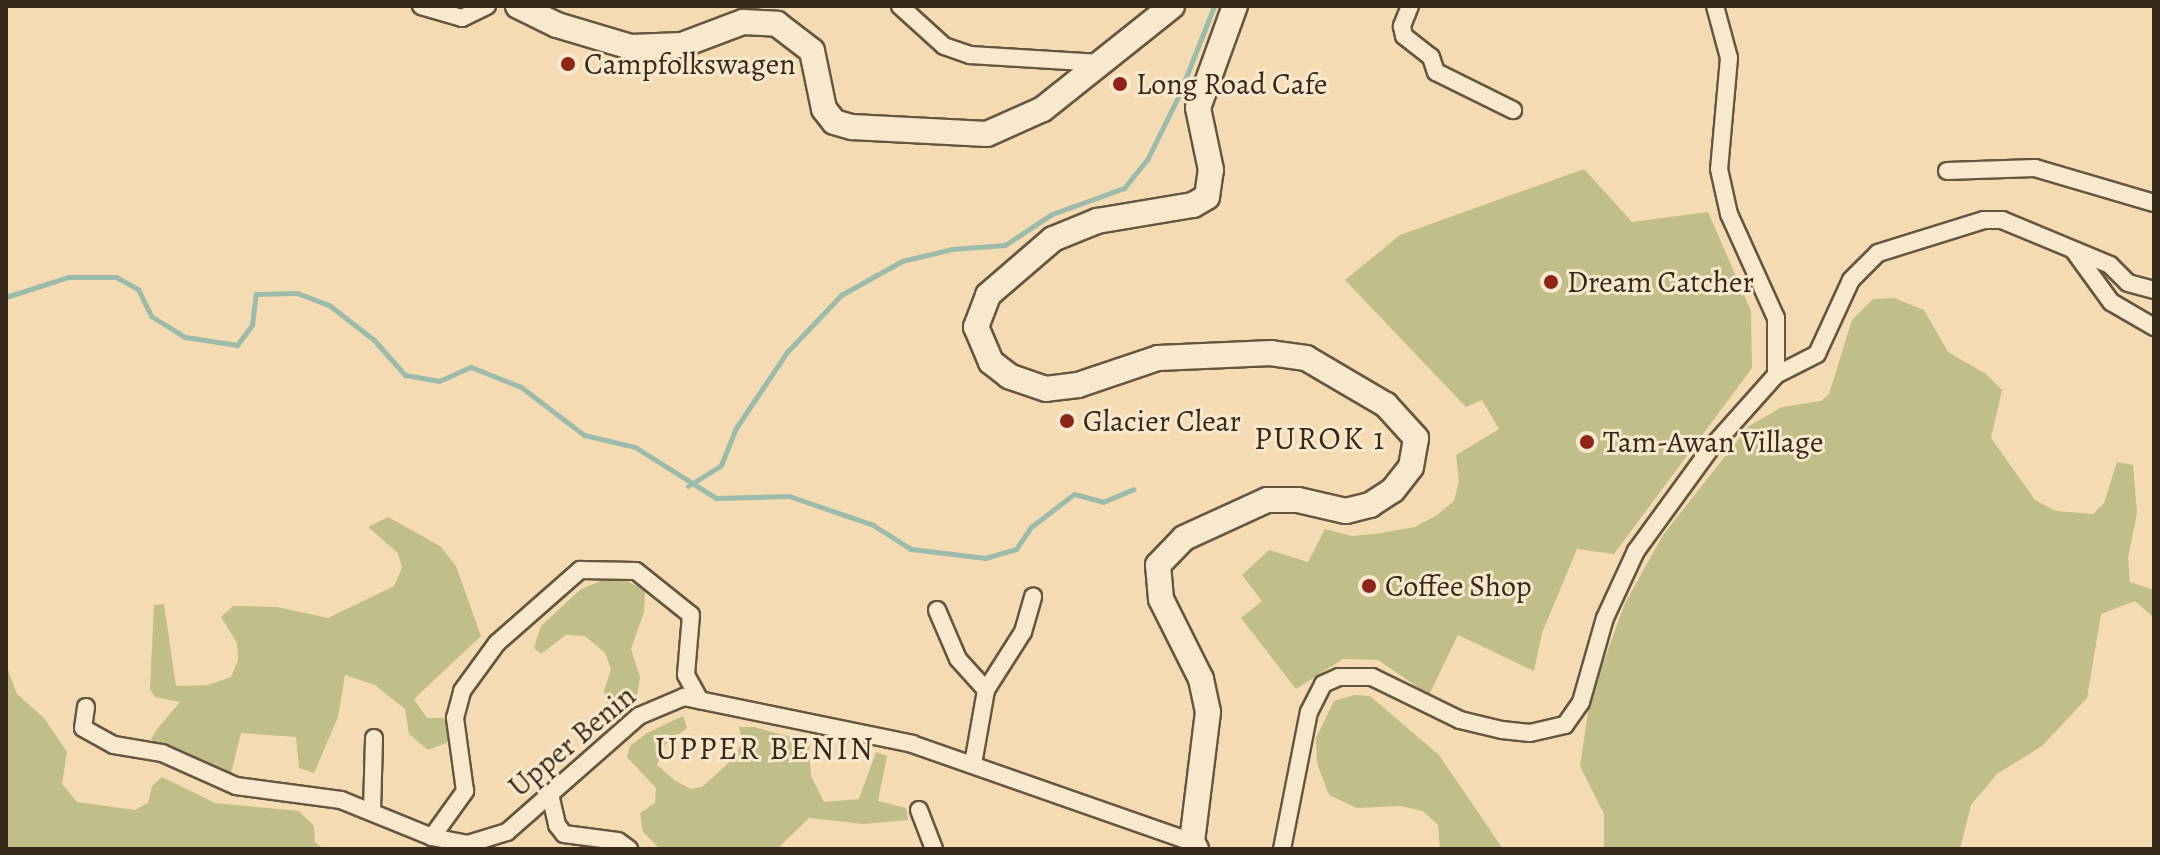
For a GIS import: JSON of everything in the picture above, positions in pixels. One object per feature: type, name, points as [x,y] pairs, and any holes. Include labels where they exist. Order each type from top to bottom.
[{"type":"main road","points":[[518,6],[557,25],[631,47],[682,45],[743,22],[777,24],[806,42],[819,69],[824,109],[834,122],[852,127],[998,132],[1043,109],[1172,6]]},
{"type":"main road","points":[[1194,845],[1207,748],[1207,704],[1201,679],[1161,599],[1158,565],[1184,538],[1267,500],[1298,500],[1346,511],[1370,505],[1393,490],[1411,467],[1416,438],[1400,417],[1345,376],[1295,355],[1158,358],[1078,385],[1046,389],[1009,376],[991,362],[976,327],[982,305],[998,284],[1068,231],[1207,197],[1211,170],[1198,108],[1235,6]]},
{"type":"street","points":[[421,6],[462,18],[487,6]]},
{"type":"street","points":[[900,6],[944,46],[970,55],[1101,63]]},
{"type":"street","points":[[1410,6],[1402,26],[1404,36],[1431,57],[1436,72],[1513,110]]},
{"type":"street","points":[[1715,6],[1729,58],[1719,169],[1729,214],[1776,318],[1776,375]]},
{"type":"street","points":[[1947,171],[2035,168],[2154,203]]},
{"type":"street","points":[[1282,849],[1309,712],[1323,684],[1339,677],[1372,677],[1460,720],[1502,730],[1530,733],[1565,725],[1581,702],[1605,618],[1636,551],[1710,449],[1776,375],[1817,354],[1851,280],[1878,253],[1984,220],[2002,220],[2110,265],[2128,283],[2154,290]]},
{"type":"street","points":[[2073,250],[2111,302],[2154,327]]},
{"type":"street","points":[[432,837],[465,791],[455,718],[462,691],[497,643],[580,570],[636,571],[691,615],[686,675],[700,700]]},
{"type":"street","points":[[973,764],[986,690],[1023,632],[1033,596]]},
{"type":"street","points":[[937,610],[958,659],[986,690]]},
{"type":"street","name":"Upper Benin","points":[[86,707],[83,728],[96,739],[162,753],[220,781],[341,800],[432,837],[468,844],[507,832],[639,716],[672,699],[700,700],[799,725],[912,744],[1194,845]]},
{"type":"street","points":[[372,811],[374,738]]},
{"type":"street","points":[[550,794],[557,825],[564,834],[618,841],[629,849]]},
{"type":"street","points":[[919,810],[934,849]]},
{"type":"shaded area","name":"Tam-Awan Village","points":[[1584,169],[1632,222],[1708,212],[1751,311],[1752,368],[1614,554],[1577,549],[1542,633],[1534,671],[1458,635],[1429,695],[1378,660],[1343,659],[1296,689],[1241,618],[1262,601],[1242,575],[1269,550],[1308,562],[1325,529],[1352,536],[1375,534],[1415,527],[1437,515],[1454,501],[1459,481],[1456,455],[1499,429],[1482,400],[1466,407],[1345,280],[1400,235]]},
{"type":"shaded area","points":[[1894,298],[1924,310],[1948,352],[1986,374],[2002,390],[1991,438],[2035,500],[2056,511],[2093,514],[2104,503],[2117,462],[2133,465],[2137,513],[2128,558],[2130,582],[2154,590],[2154,618],[2135,601],[2101,614],[2087,698],[2042,746],[1997,774],[1971,805],[1960,849],[1604,849],[1604,814],[1580,766],[1590,699],[1625,603],[1663,535],[1749,426],[1782,407],[1821,401],[1829,394],[1852,320],[1873,299]]},
{"type":"shaded area","points":[[388,517],[440,546],[456,566],[481,636],[414,699],[427,718],[449,718],[455,728],[449,742],[428,750],[409,734],[405,709],[375,685],[345,675],[338,717],[314,773],[299,768],[296,737],[241,733],[230,777],[157,748],[151,739],[180,702],[155,697],[150,689],[154,605],[164,604],[176,686],[208,685],[231,677],[238,660],[237,643],[221,617],[233,606],[277,607],[328,618],[394,586],[402,568],[398,553],[368,527]]},
{"type":"shaded area","points":[[615,575],[645,590],[644,612],[631,649],[640,677],[637,695],[631,707],[611,716],[604,691],[611,669],[605,653],[585,636],[566,635],[541,654],[534,648],[541,626],[581,589]]},
{"type":"shaded area","points":[[6,665],[17,694],[44,718],[67,752],[62,784],[77,802],[135,810],[148,803],[152,786],[162,777],[215,803],[299,811],[314,826],[315,842],[323,849],[6,849]]},
{"type":"shaded area","points":[[1354,695],[1370,696],[1439,755],[1503,849],[1440,849],[1438,825],[1423,811],[1400,806],[1357,808],[1329,795],[1317,763],[1316,738],[1334,701]]},
{"type":"shaded area","points":[[683,716],[687,728],[666,744],[657,765],[674,780],[691,789],[702,787],[734,758],[742,743],[739,727],[754,727],[809,742],[811,776],[824,802],[859,799],[876,752],[887,756],[878,801],[906,808],[908,820],[864,824],[809,818],[777,849],[660,849],[643,832],[640,813],[655,803],[656,788],[627,757],[630,746],[647,733]]},
{"type":"waterway","points":[[688,486],[721,465],[736,428],[787,352],[841,295],[902,261],[952,249],[1005,245],[1052,214],[1124,188],[1147,160],[1179,95],[1214,6]]},
{"type":"waterway","points":[[6,297],[68,277],[116,277],[138,289],[151,316],[185,337],[237,345],[252,325],[256,294],[297,293],[329,305],[374,340],[405,375],[439,381],[471,367],[521,387],[584,435],[635,447],[716,498],[789,496],[873,525],[911,549],[985,558],[1016,549],[1031,527],[1074,494],[1103,502],[1133,489]]},
{"type":"place","name":"Campfolkswagen","points":[[568,64]]},
{"type":"place","name":"Long Road Cafe","points":[[1120,84]]},
{"type":"place","name":"Dream Catcher","points":[[1551,282]]},
{"type":"place","name":"Glacier Clear","points":[[1067,421]]},
{"type":"place","name":"Tam-Awan Village","points":[[1587,442]]},
{"type":"place","name":"Coffee Shop","points":[[1369,586]]},
{"type":"district","name":"PUROK 1","points":[[1320,438]]},
{"type":"district","name":"UPPER BENIN","points":[[765,748]]}]
